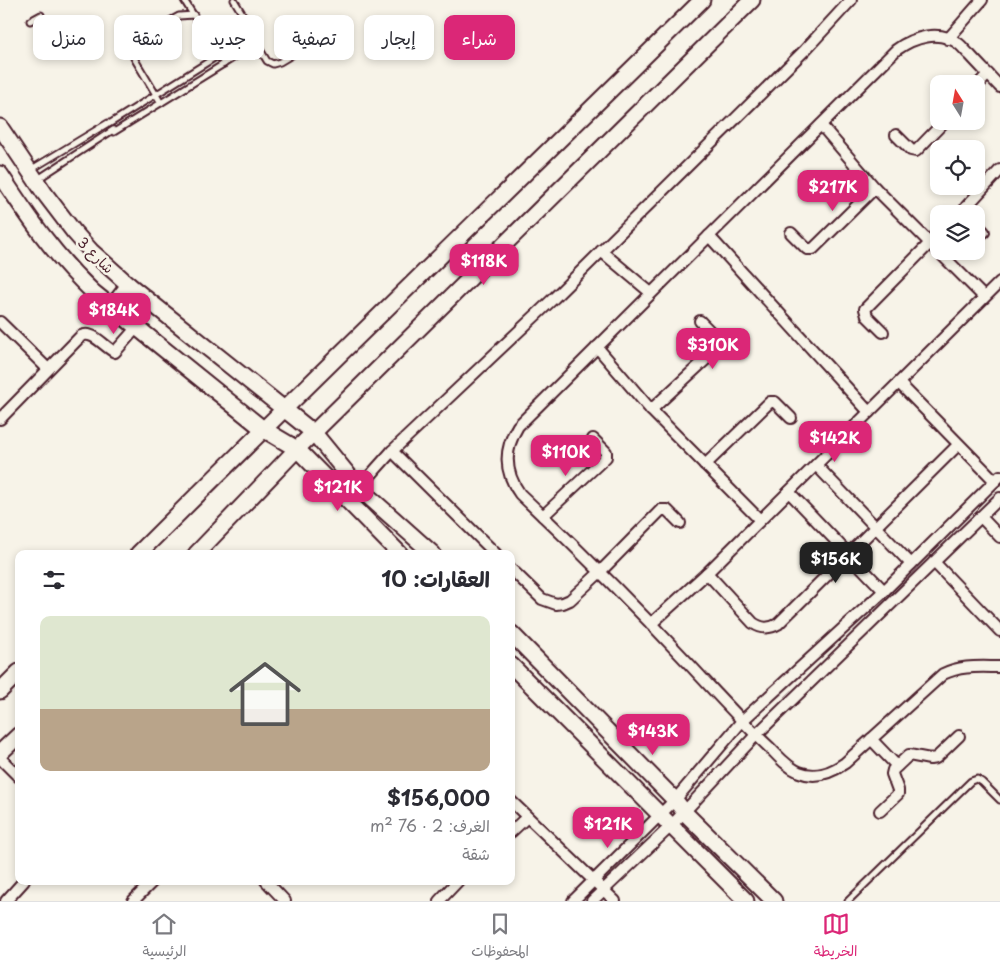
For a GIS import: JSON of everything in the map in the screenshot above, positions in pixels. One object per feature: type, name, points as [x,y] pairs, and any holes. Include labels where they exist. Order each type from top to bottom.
[{"type":"street","points":[[142,550],[282,409],[702,0]]},
{"type":"street","points":[[200,550],[296,449],[752,0]]},
{"type":"street","points":[[359,488],[392,452],[601,251],[805,50],[851,0]]},
{"type":"street","points":[[948,39],[982,0]]},
{"type":"street","points":[[1000,87],[959,44],[948,39],[934,36],[921,37],[907,42],[896,50],[518,426],[509,445],[507,466],[514,485],[520,494],[651,624],[756,735],[790,767],[800,772],[812,775],[824,774],[835,770],[943,674],[967,666],[1000,667]]},
{"type":"street","points":[[985,77],[988,74]]},
{"type":"street","points":[[821,125],[876,188],[930,243],[865,309],[867,316],[883,332]]},
{"type":"street","name":"شارع 3","points":[[0,126],[32,175],[74,232],[103,263],[314,433],[359,488],[429,550]]},
{"type":"street","points":[[896,135],[912,150],[916,151],[936,130]]},
{"type":"street","points":[[968,205],[1000,170]]},
{"type":"street","name":"شارع 3","points":[[0,174],[42,236],[81,280],[263,429],[296,449],[396,550]]},
{"type":"street","points":[[791,233],[807,249],[813,249],[876,188]]},
{"type":"street","points":[[710,236],[869,412]]},
{"type":"street","points":[[601,251],[652,293]]},
{"type":"street","points":[[947,260],[984,297]]},
{"type":"street","points":[[651,624],[707,573],[1000,282]]},
{"type":"street","points":[[112,307],[129,285]]},
{"type":"street","points":[[651,410],[717,349],[716,339],[700,321]]},
{"type":"street","points":[[0,322],[48,368]]},
{"type":"street","points":[[0,418],[81,336],[85,334],[90,335],[115,352],[137,327]]},
{"type":"street","points":[[597,347],[651,410],[760,520]]},
{"type":"street","points":[[573,901],[675,800],[742,721],[884,591],[997,479],[958,445],[899,383]]},
{"type":"street","points":[[705,465],[770,402],[775,402],[791,418]]},
{"type":"street","points":[[542,516],[606,457],[606,452],[593,439]]},
{"type":"street","points":[[707,573],[753,623],[765,628],[778,624],[958,445]]},
{"type":"street","points":[[392,452],[492,550]]},
{"type":"street","points":[[816,465],[911,564]]},
{"type":"street","points":[[789,492],[884,591]]},
{"type":"street","points":[[592,901],[672,826],[756,735],[1000,498]]},
{"type":"street","points":[[515,573],[542,599],[556,604],[570,600],[662,510],[667,510],[680,523]]},
{"type":"street","points":[[981,517],[1000,537]]},
{"type":"street","points":[[934,562],[1000,631]]},
{"type":"street","points":[[515,637],[675,800],[685,813],[774,901]]},
{"type":"street","points":[[515,669],[746,901]]},
{"type":"street","points":[[0,691],[15,676]]},
{"type":"street","points":[[880,811],[898,794],[892,774],[897,766],[909,755],[930,759],[936,758],[959,736]]},
{"type":"street","points":[[0,753],[15,739]]},
{"type":"street","points":[[872,739],[897,766]]},
{"type":"street","points":[[0,758],[15,773]]},
{"type":"street","points":[[515,804],[616,901]]},
{"type":"street","points":[[515,828],[527,817]]},
{"type":"street","points":[[6,901],[20,885]]},
{"type":"street","points":[[133,901],[149,885]]},
{"type":"street","points":[[270,885],[285,901]]},
{"type":"street","points":[[439,901],[454,885]]},
{"type":"lane","points":[[184,0],[194,15]]},
{"type":"lane","points":[[234,0],[243,15]]},
{"type":"lane","points":[[161,102],[134,58],[135,45],[144,36],[178,16],[192,15]]},
{"type":"lane","points":[[264,56],[267,61],[273,64],[283,60]]},
{"type":"lane","points":[[32,175],[109,123],[211,60]]},
{"type":"lane","points":[[222,60],[224,64]]},
{"type":"lane","points":[[32,175],[113,131],[230,60]]},
{"type":"lane","points":[[848,901],[970,781],[977,779],[982,782],[1000,800]]}]
